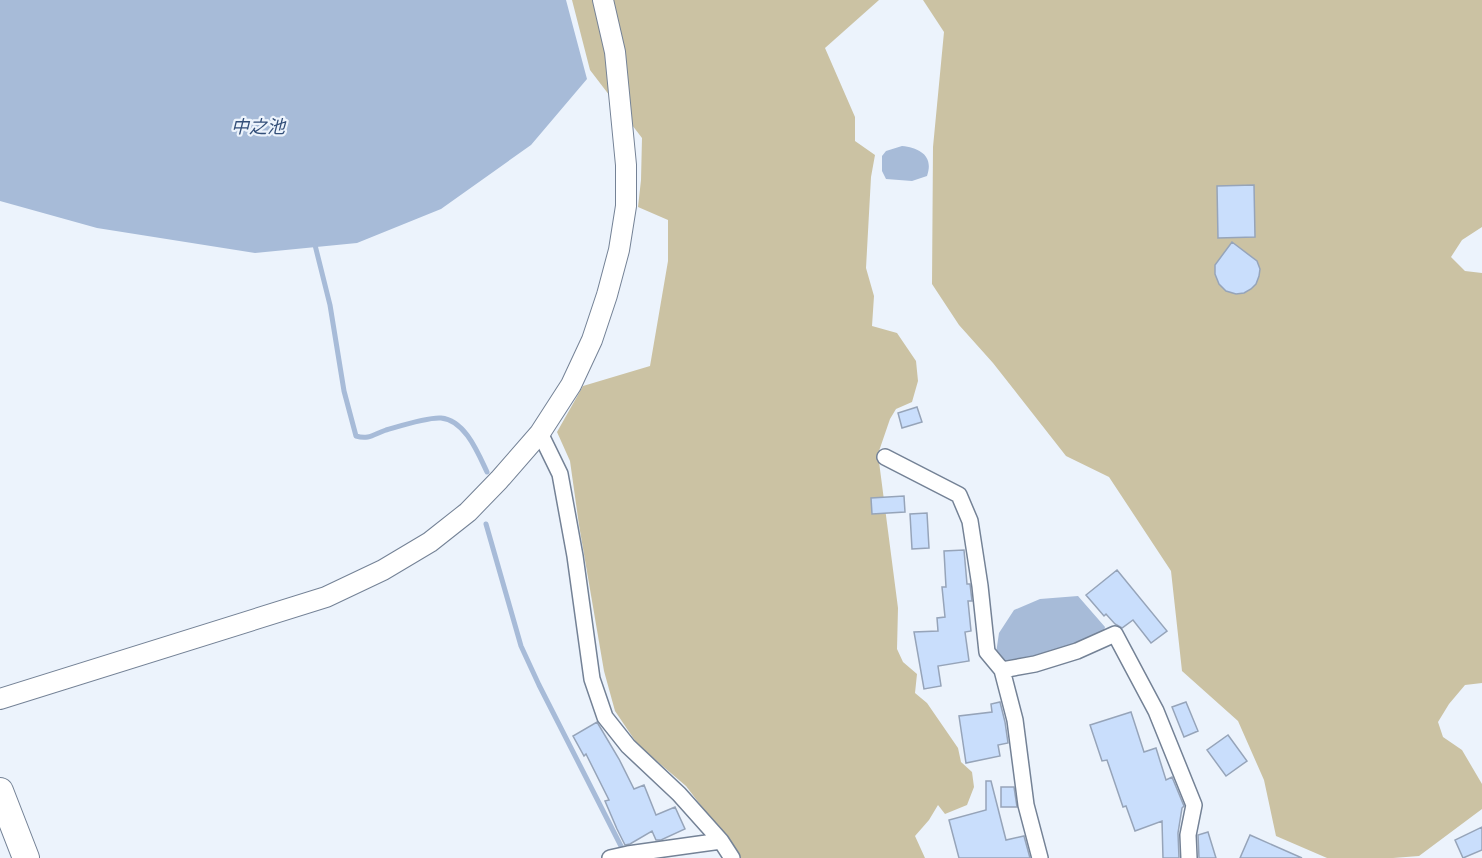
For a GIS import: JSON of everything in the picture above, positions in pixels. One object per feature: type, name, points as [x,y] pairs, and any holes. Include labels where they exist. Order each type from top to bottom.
[{"type":"main road","points":[[0,791],[26,858]]},
{"type":"street","points":[[0,699],[326,597],[383,570],[430,542],[468,512],[540,433],[571,385],[592,340],[620,250],[626,206],[626,165],[615,52],[603,0]]},
{"type":"street","points":[[540,433],[560,474],[575,556],[592,679],[605,717],[628,746],[679,794],[721,841],[732,858]]},
{"type":"street","points":[[885,457],[959,495],[970,521],[987,652],[1002,670],[1014,720],[1026,805],[1040,858]]},
{"type":"street","points":[[1002,670],[1035,664],[1077,651],[1115,634],[1156,711],[1194,805],[1188,835],[1189,858]]},
{"type":"street","points":[[620,856],[721,841]]},
{"type":"shaded area","points":[[572,0],[879,0],[825,48],[855,117],[855,141],[875,155],[871,177],[866,268],[874,296],[872,326],[897,333],[916,361],[918,381],[912,402],[896,409],[890,419],[878,454],[898,608],[897,649],[903,662],[917,674],[915,693],[927,703],[958,748],[961,762],[972,772],[974,787],[967,805],[945,814],[938,805],[915,836],[925,858],[741,858],[686,786],[638,745],[615,711],[604,671],[570,461],[557,432],[583,386],[650,366],[668,261],[668,220],[638,207],[642,138],[590,70]]},
{"type":"shaded area","points":[[923,0],[1482,0],[1482,227],[1462,240],[1451,257],[1465,271],[1482,273],[1482,683],[1465,685],[1438,722],[1443,737],[1462,750],[1482,784],[1482,809],[1419,856],[1327,858],[1276,836],[1264,780],[1238,721],[1182,671],[1171,571],[1109,477],[1066,456],[993,363],[959,325],[932,284],[933,147],[944,32]]},
{"type":"water","name":"中之池","points":[[0,0],[566,0],[587,79],[531,145],[441,209],[357,243],[255,253],[97,228],[0,201]]},
{"type":"water","points":[[902,146],[924,154],[929,163],[927,176],[912,181],[886,179],[882,171],[882,156],[886,151]]},
{"type":"water","points":[[1078,596],[1105,627],[1103,635],[1036,656],[1003,662],[996,653],[999,633],[1014,610],[1040,599]]},
{"type":"building","points":[[1254,185],[1255,237],[1218,238],[1217,186]]},
{"type":"building","points":[[1232,242],[1257,261],[1260,269],[1256,284],[1244,293],[1236,294],[1226,291],[1219,284],[1215,274],[1215,265]]},
{"type":"building","points":[[917,407],[922,422],[902,428],[898,413]]},
{"type":"building","points":[[904,496],[905,512],[872,514],[871,498]]},
{"type":"building","points":[[927,513],[929,548],[912,549],[910,514]]},
{"type":"building","points":[[964,550],[967,584],[970,584],[972,601],[968,601],[971,631],[965,632],[969,661],[938,666],[941,686],[924,689],[914,632],[938,631],[937,618],[945,617],[942,587],[946,587],[944,551]]},
{"type":"building","points":[[1117,570],[1167,631],[1151,643],[1133,620],[1122,628],[1106,614],[1104,616],[1086,595]]},
{"type":"building","points":[[1000,702],[1008,743],[998,745],[1000,756],[966,763],[959,716],[992,712],[991,704]]},
{"type":"building","points":[[1186,702],[1198,731],[1184,737],[1172,707]]},
{"type":"building","points":[[1131,712],[1144,752],[1156,748],[1166,780],[1172,777],[1184,806],[1178,833],[1179,858],[1163,858],[1162,821],[1135,831],[1126,806],[1123,807],[1107,760],[1102,761],[1090,725]]},
{"type":"building","points":[[597,722],[634,789],[644,785],[656,815],[675,807],[685,829],[661,840],[656,840],[652,831],[625,845],[605,801],[609,800],[586,754],[584,756],[573,736]]},
{"type":"building","points":[[1228,735],[1247,761],[1226,776],[1207,750]]},
{"type":"building","points":[[986,781],[991,781],[1006,840],[1024,836],[1030,858],[959,858],[949,820],[986,810]]},
{"type":"building","points":[[1001,787],[1014,787],[1017,807],[1001,807]]},
{"type":"building","points":[[1482,827],[1482,850],[1463,858],[1455,840]]},
{"type":"building","points":[[1208,832],[1216,858],[1199,858],[1198,835]]},
{"type":"building","points":[[1250,835],[1302,858],[1240,858]]},
{"type":"waterway","points":[[315,245],[330,305],[344,391],[356,436],[368,437],[428,419],[449,420],[464,431],[470,439],[487,472]]},
{"type":"waterway","points":[[486,524],[521,646],[625,854]]}]
